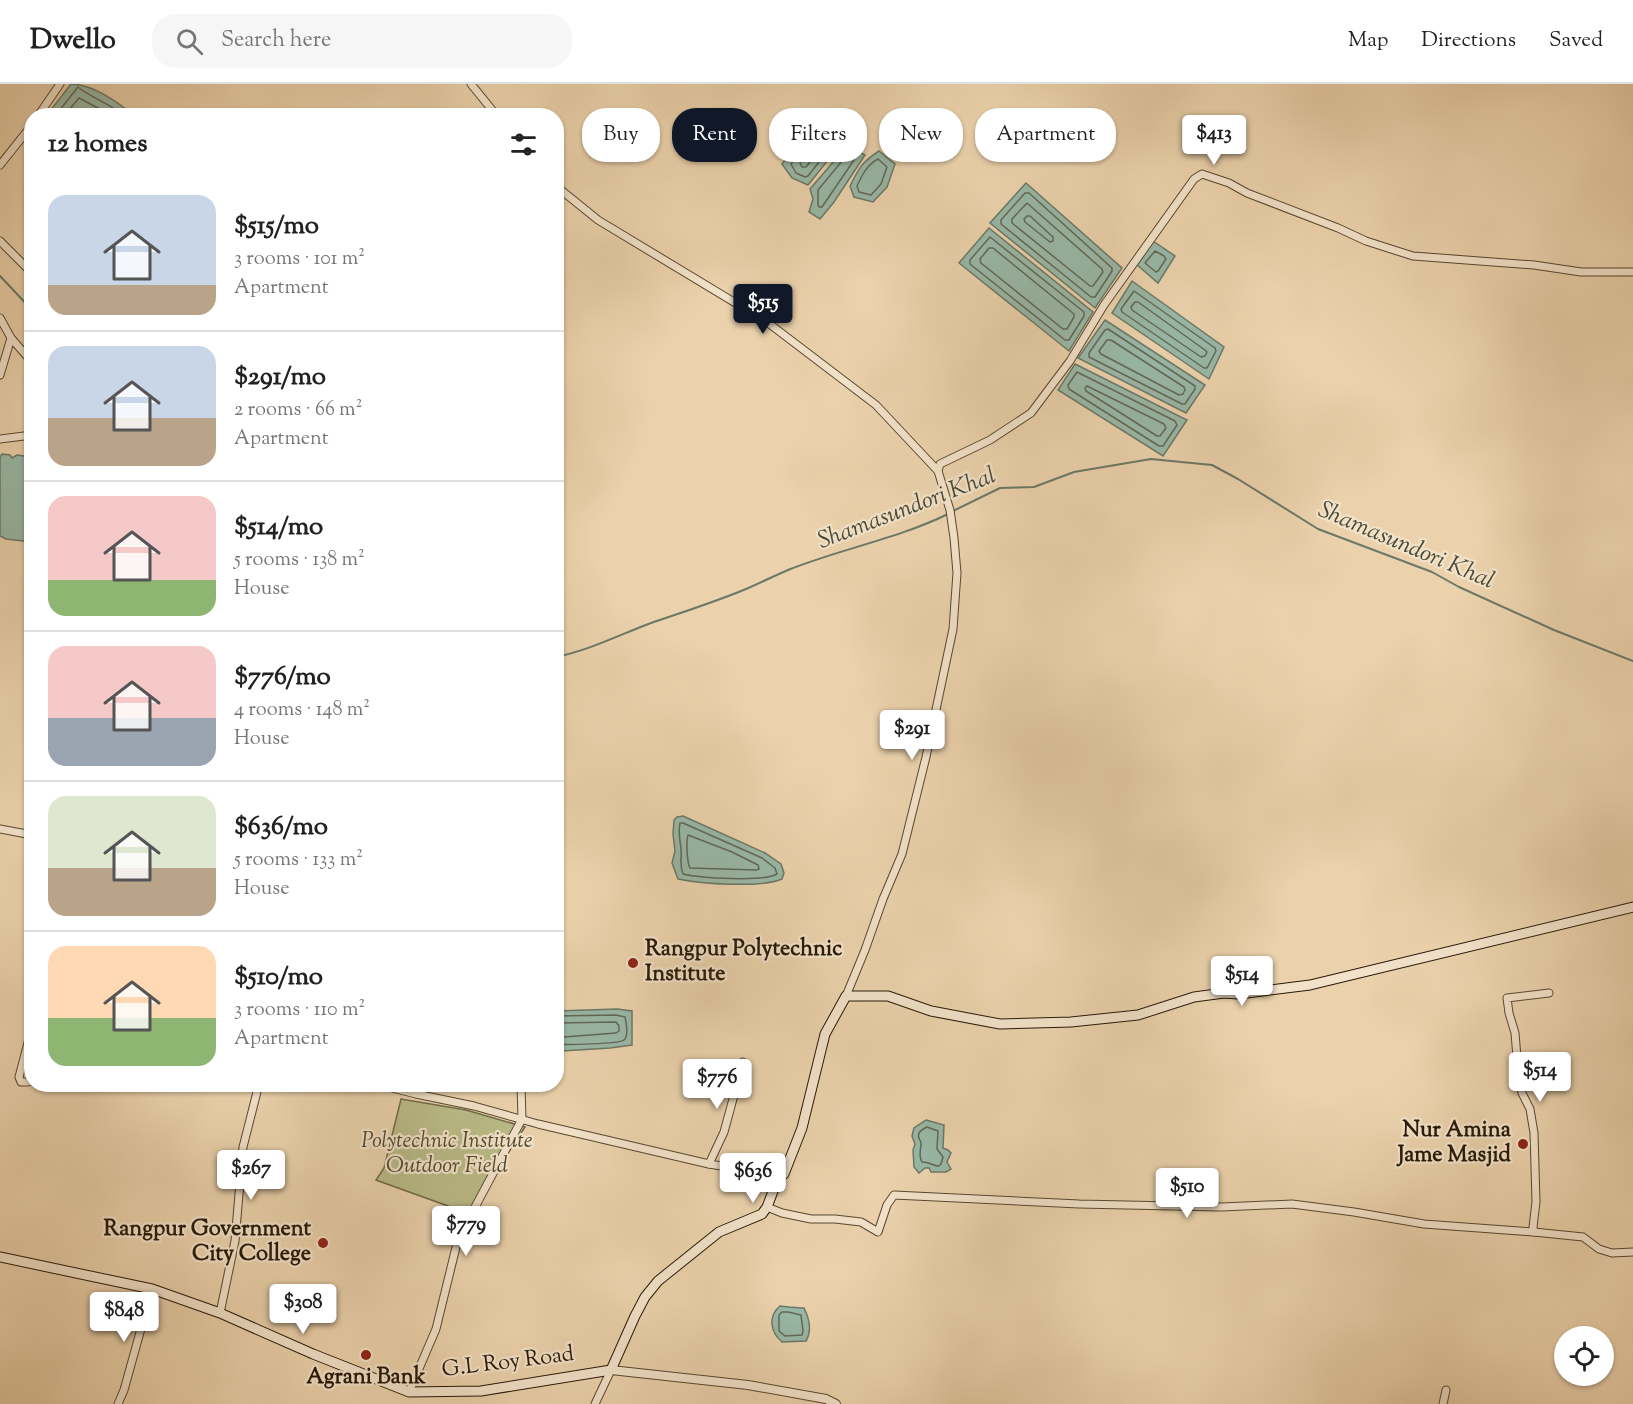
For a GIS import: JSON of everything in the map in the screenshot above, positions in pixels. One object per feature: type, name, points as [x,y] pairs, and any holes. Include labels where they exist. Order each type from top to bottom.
[{"type":"main road","points":[[611,1370],[645,1297],[658,1281],[719,1232],[762,1214],[767,1207],[778,1178],[784,1174],[802,1128],[825,1034],[846,996],[888,996],[931,1011],[1000,1024],[1071,1022],[1138,1015],[1194,998],[1310,985],[1633,906]]},
{"type":"main road","name":"G.L Roy Road","points":[[0,1257],[152,1289],[220,1313],[313,1354],[409,1392],[481,1391],[611,1370]]},
{"type":"street","points":[[44,108],[60,84]]},
{"type":"street","points":[[471,84],[490,108]]},
{"type":"street","points":[[0,165],[24,135]]},
{"type":"street","points":[[938,471],[940,464],[990,440],[1031,414],[1070,361],[1104,305],[1155,232],[1194,179],[1202,174],[1229,183],[1247,193],[1366,241],[1413,256],[1581,272],[1633,272]]},
{"type":"street","points":[[564,192],[598,220],[767,322],[876,405],[938,471],[950,510],[957,573],[953,629],[926,757],[902,854],[846,996]]},
{"type":"street","points":[[0,241],[24,265]]},
{"type":"street","points":[[0,318],[11,338],[24,353]]},
{"type":"street","points":[[0,375],[11,338]]},
{"type":"street","points":[[0,439],[24,436]]},
{"type":"street","points":[[0,830],[24,833]]},
{"type":"street","points":[[1534,1232],[1536,1202],[1534,1133],[1530,1109],[1522,1093],[1515,1033],[1507,998],[1548,993]]},
{"type":"street","points":[[24,1056],[18,1077],[21,1082],[24,1082]]},
{"type":"street","points":[[709,1164],[724,1132],[742,1062]]},
{"type":"street","points":[[220,1313],[235,1241],[243,1147],[257,1092]]},
{"type":"street","points":[[408,1092],[709,1164],[760,1172],[778,1178]]},
{"type":"street","points":[[409,1392],[436,1329],[458,1239],[522,1119],[521,1092]]},
{"type":"street","points":[[767,1207],[782,1213],[811,1219],[861,1222],[878,1232],[887,1205],[894,1195],[1198,1207],[1292,1204],[1424,1224],[1583,1237],[1599,1250],[1612,1253],[1633,1252]]},
{"type":"street","points":[[118,1404],[152,1289]]},
{"type":"street","points":[[595,1404],[611,1370],[748,1385],[826,1399],[836,1404]]},
{"type":"street","points":[[1443,1404],[1446,1390]]},
{"type":"green space","name":"Polytechnic Institute Outdoor Field","points":[[401,1099],[466,1110],[525,1127],[466,1218],[448,1206],[376,1180],[384,1168]]},
{"type":"water","points":[[71,84],[96,90],[124,108],[52,108]]},
{"type":"water","points":[[879,151],[879,162],[895,164],[887,187],[873,202],[854,197],[850,186],[861,166]]},
{"type":"water","points":[[784,162],[827,162],[808,185],[792,178],[782,164]]},
{"type":"water","points":[[833,162],[860,162],[820,219],[809,212],[813,199],[810,189]]},
{"type":"water","points":[[1026,183],[1122,268],[1095,308],[990,223]]},
{"type":"water","points":[[989,228],[1093,312],[1069,351],[959,263]]},
{"type":"water","points":[[1153,241],[1175,256],[1158,283],[1136,264]]},
{"type":"water","points":[[1132,281],[1224,347],[1209,379],[1112,313]]},
{"type":"water","points":[[1105,320],[1205,385],[1186,413],[1078,358]]},
{"type":"water","points":[[1075,364],[1187,420],[1163,456],[1058,390]]},
{"type":"water","points":[[2,454],[10,455],[12,458],[17,455],[24,456],[24,541],[0,536],[0,457]]},
{"type":"water","points":[[683,816],[765,853],[781,864],[784,873],[782,879],[760,884],[715,884],[678,879],[672,863],[675,851],[674,820]]},
{"type":"water","points":[[617,1009],[632,1011],[632,1045],[564,1051],[564,1011]]},
{"type":"water","points":[[926,1120],[944,1125],[943,1148],[951,1153],[947,1162],[951,1169],[946,1172],[931,1172],[929,1168],[925,1168],[919,1173],[914,1167],[915,1144],[912,1136],[914,1128]]},
{"type":"water","points":[[780,1306],[804,1308],[809,1324],[806,1341],[782,1342],[775,1334],[772,1319]]},
{"type":"waterway","name":"Shamasundori Khal","points":[[0,276],[24,302]]},
{"type":"waterway","name":"Shamasundori Khal","points":[[953,511],[1000,488],[1034,487],[1074,472],[1151,459],[1212,465],[1318,529],[1432,572],[1459,587],[1554,630],[1633,661]]},
{"type":"waterway","name":"Shamasundori Khal","points":[[564,655],[734,594],[788,570],[909,530],[948,514]]},
{"type":"place","name":"Rangpur Polytechnic Institute","points":[[633,963]]},
{"type":"place","name":"Nur Amina Jame Masjid","points":[[1523,1144]]},
{"type":"place","name":"Rangpur Government City College","points":[[323,1243]]},
{"type":"place","name":"Agrani Bank","points":[[366,1355]]}]
